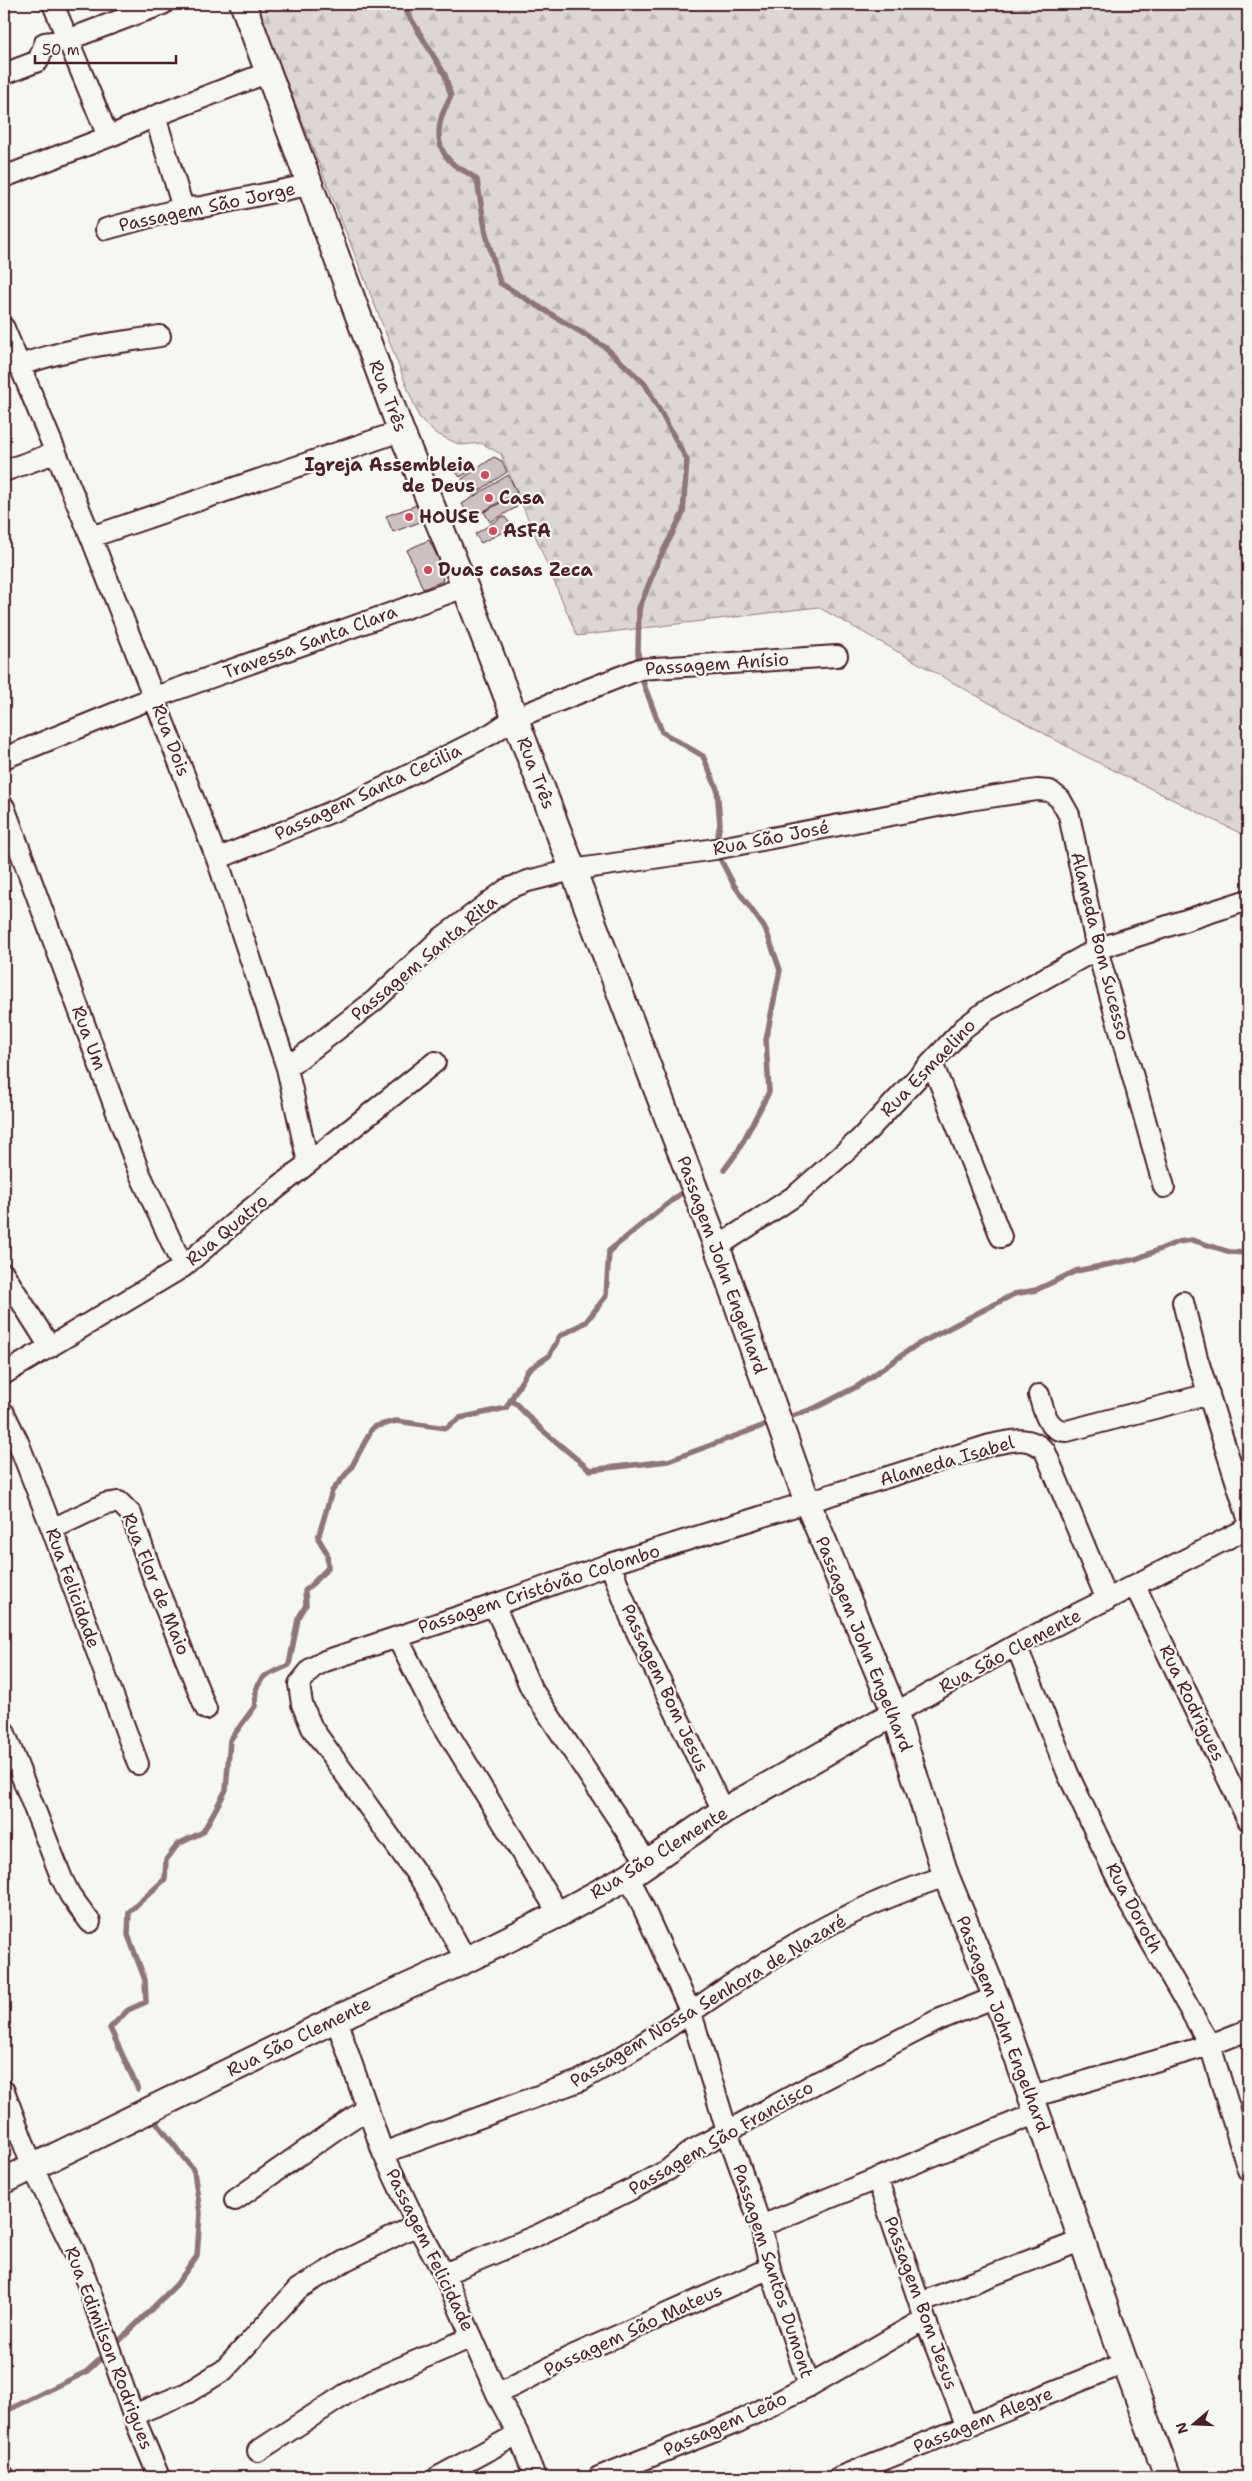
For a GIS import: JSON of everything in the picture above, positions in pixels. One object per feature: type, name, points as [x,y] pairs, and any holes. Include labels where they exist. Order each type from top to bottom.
[{"type":"main road","name":"Rua Três","points":[[243,4],[308,184],[401,431],[465,587],[572,870]]},
{"type":"main road","name":"Passagem John Engelhard","points":[[572,870],[717,1247],[808,1504],[895,1712],[946,1876],[996,1997],[1125,2363],[1168,2477]]},
{"type":"main road","name":"Rua São Clemente","points":[[4,2181],[336,2019],[466,1960],[559,1914],[638,1870],[723,1812],[895,1712]]},
{"type":"street","points":[[53,4],[104,129],[107,134],[113,135]]},
{"type":"street","points":[[4,74],[38,61],[45,43],[67,40],[163,4]]},
{"type":"street","points":[[4,178],[269,72]]},
{"type":"street","points":[[155,116],[183,208]]},
{"type":"street","name":"Passagem São Jorge","points":[[106,229],[183,208],[202,207],[308,184]]},
{"type":"street","name":"Rua Dois","points":[[4,328],[18,366],[91,537],[217,859],[287,1068],[308,1162]]},
{"type":"street","points":[[18,366],[53,353],[88,345],[160,336]]},
{"type":"street","points":[[91,537],[401,431]]},
{"type":"street","points":[[4,471],[55,453]]},
{"type":"street","name":"Travessa Santa Clara","points":[[4,758],[155,697],[465,587]]},
{"type":"street","name":"Passagem Anísio","points":[[515,718],[640,668],[838,656]]},
{"type":"street","name":"Passagem Santa Cecilia","points":[[217,859],[353,803],[491,734],[515,718]]},
{"type":"street","name":"Alameda Bom Sucesso","points":[[969,800],[1037,790],[1050,791],[1060,799],[1069,815],[1097,949],[1164,1187]]},
{"type":"street","name":"Rua São José","points":[[572,870],[715,849],[969,800]]},
{"type":"street","name":"Rua Um","points":[[4,807],[139,1172],[183,1267]]},
{"type":"street","name":"Passagem Santa Rita","points":[[287,1068],[374,1001],[440,939],[507,889],[528,881],[572,870]]},
{"type":"street","name":"Rua Esmaelino","points":[[717,1247],[796,1195],[860,1139],[964,1028],[986,1011],[1097,949],[1248,900]]},
{"type":"street","name":"Rua Quatro","points":[[4,1374],[183,1267],[308,1162],[434,1062]]},
{"type":"street","points":[[932,1063],[1001,1237]]},
{"type":"street","points":[[4,1274],[50,1347]]},
{"type":"street","points":[[1183,1302],[1209,1394],[1248,1518]]},
{"type":"street","points":[[1039,1395],[1050,1424],[1060,1431],[1067,1431],[1209,1394]]},
{"type":"street","name":"Rua Felicidade","points":[[4,1413],[18,1442],[52,1529],[138,1764]]},
{"type":"street","name":"Alameda Isabel","points":[[808,1504],[990,1445],[1020,1439],[1038,1443],[1045,1451],[1055,1472],[1107,1600]]},
{"type":"street","name":"Rua Flor de Maio","points":[[52,1529],[105,1504],[119,1502],[126,1507],[131,1514],[153,1577],[206,1709]]},
{"type":"street","name":"Passagem Cristóvão Colombo","points":[[466,1960],[426,1887],[312,1728],[302,1704],[299,1684],[312,1668],[325,1661],[610,1564],[808,1504]]},
{"type":"street","name":"Rua São Clemente","points":[[895,1712],[1016,1645],[1248,1528]]},
{"type":"street","name":"Passagem Bom Jesus","points":[[610,1564],[634,1626],[723,1812]]},
{"type":"street","name":"Rua Rodrigues","points":[[1135,1586],[1248,1820]]},
{"type":"street","name":"Passagem Santos Dumont","points":[[494,1605],[531,1688],[638,1870],[691,2013],[727,2131],[761,2226],[770,2268],[809,2386]]},
{"type":"street","points":[[397,1637],[434,1710],[559,1914]]},
{"type":"street","name":"Rua Doroth","points":[[1016,1645],[1068,1774],[1128,1901],[1210,2045],[1248,2170]]},
{"type":"street","points":[[4,1731],[62,1879],[70,1895],[90,1922]]},
{"type":"street","name":"Passagem Nossa Senhora de Nazaré","points":[[384,2153],[468,2121],[559,2090],[601,2069],[691,2013],[803,1939],[893,1894],[946,1876]]},
{"type":"street","name":"Passagem São Francisco","points":[[444,2274],[538,2235],[630,2190],[668,2170],[691,2151],[727,2131],[938,2020],[996,1997]]},
{"type":"street","name":"Passagem Felicidade","points":[[336,2019],[384,2153],[417,2225],[444,2274],[518,2434],[534,2477]]},
{"type":"street","points":[[761,2226],[877,2178],[1034,2105],[1210,2045],[1248,2030]]},
{"type":"street","name":"Rua Edimilson Rodrigues","points":[[4,2092],[32,2166],[81,2265],[133,2416],[159,2477]]},
{"type":"street","points":[[235,2200],[367,2109]]},
{"type":"street","name":"Passagem Bom Jesus","points":[[877,2178],[966,2427]]},
{"type":"street","points":[[133,2416],[187,2393],[224,2370],[298,2289],[346,2260],[417,2225]]},
{"type":"street","name":"Passagem Leão","points":[[599,2477],[738,2422],[809,2386],[923,2311],[1083,2240]]},
{"type":"street","name":"Passagem São Mateus","points":[[498,2394],[570,2357],[770,2268]]},
{"type":"street","points":[[258,2451],[372,2380],[472,2337]]},
{"type":"street","name":"Passagem Alegre","points":[[840,2477],[1125,2363]]},
{"type":"street","points":[[438,2477],[518,2434]]},
{"type":"green space","points":[[256,4],[1248,4],[1248,837],[1079,753],[818,607],[577,636],[501,454],[481,443],[460,445],[435,433],[419,417]]},
{"type":"building","name":"Igreja Assembleia de Deus","points":[[494,457],[502,461],[507,472],[473,495],[462,479]]},
{"type":"building","points":[[465,460],[472,470],[460,477],[452,468]]},
{"type":"building","name":"Casa","points":[[508,475],[517,492],[470,519],[462,504]]},
{"type":"building","points":[[511,497],[517,507],[490,522],[484,512]]},
{"type":"building","name":"HOUSE","points":[[425,502],[431,518],[393,532],[386,516]]},
{"type":"building","name":"ASFA","points":[[504,516],[513,527],[481,543],[475,534]]},
{"type":"building","name":"Duas casas Zeca","points":[[429,540],[439,560],[443,581],[423,589],[407,550]]},
{"type":"waterway","points":[[402,4],[445,75],[451,96],[442,115],[439,133],[440,143],[449,159],[457,167],[477,180],[486,234],[500,283],[605,347],[645,384],[687,460],[683,513],[658,561],[639,609],[638,653],[641,677],[662,732],[703,756],[717,789],[720,824],[715,849],[734,885],[766,930],[780,970],[766,1040],[769,1092],[738,1151],[724,1170]]},
{"type":"waterway","points":[[138,2089],[110,2028],[128,2010],[146,2002],[145,1980],[128,1935],[129,1912],[165,1879],[166,1860],[178,1844],[203,1832],[226,1790],[230,1740],[255,1706],[256,1689],[263,1677],[289,1665],[298,1619],[306,1605],[305,1591],[328,1568],[327,1553],[318,1538],[332,1491],[351,1468],[373,1427],[396,1421],[446,1428],[460,1418],[506,1408],[528,1370],[549,1356],[560,1336],[586,1322],[606,1296],[609,1251],[680,1194]]},
{"type":"waterway","points":[[784,1419],[815,1408],[858,1386],[915,1346],[1014,1294],[1036,1290],[1076,1271],[1136,1259],[1178,1242],[1192,1240],[1230,1252],[1248,1253]]},
{"type":"waterway","points":[[511,1399],[542,1430],[590,1470],[668,1461],[773,1422]]},
{"type":"waterway","points":[[113,2347],[176,2285],[197,2256],[200,2213],[194,2171],[157,2123]]},
{"type":"waterway","points":[[4,2412],[86,2372],[107,2353]]},
{"type":"place","name":"Igreja Assembleia de Deus","points":[[485,475]]},
{"type":"place","name":"Casa","points":[[489,498]]},
{"type":"place","name":"HOUSE","points":[[409,517]]},
{"type":"place","name":"ASFA","points":[[493,531]]},
{"type":"place","name":"Duas casas Zeca","points":[[428,570]]}]
